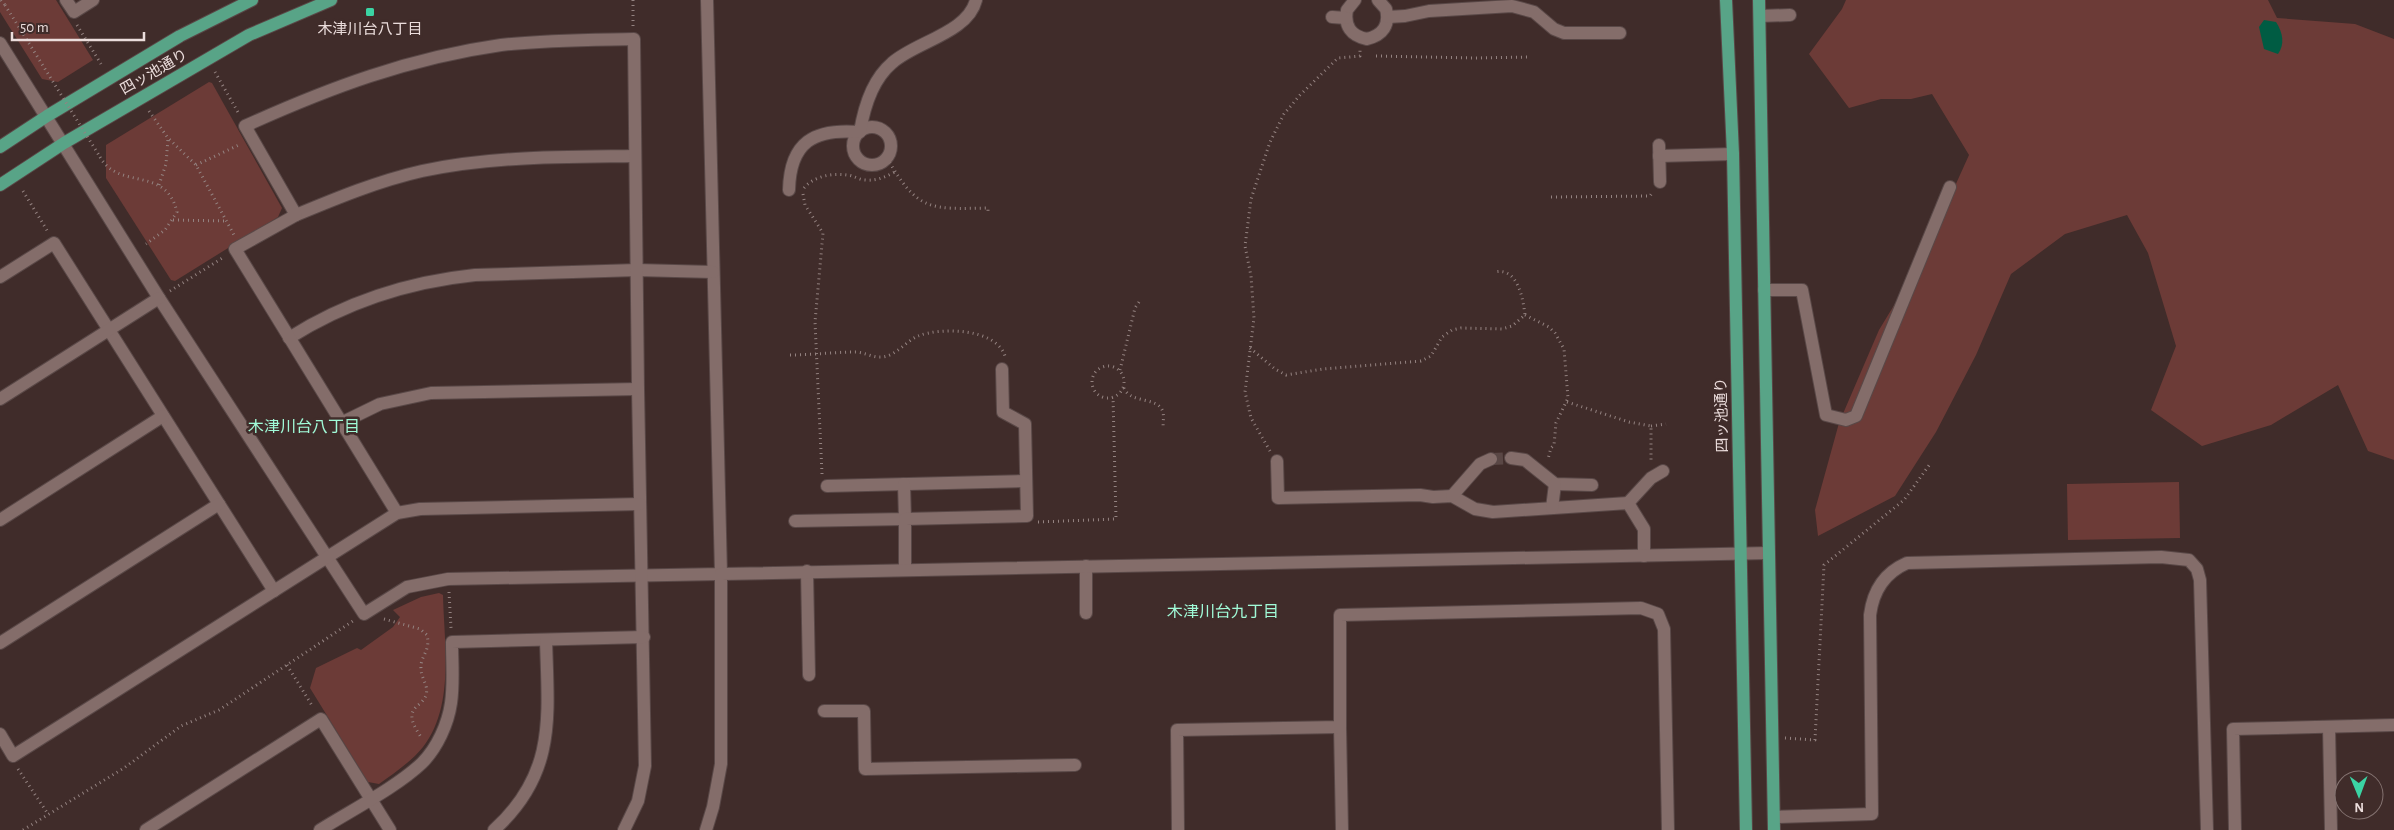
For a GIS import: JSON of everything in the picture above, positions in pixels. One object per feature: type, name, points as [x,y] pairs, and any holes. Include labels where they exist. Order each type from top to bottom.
[{"type":"main road","name":"四ッ池通り","points":[[0,147],[47,116],[180,36],[252,0]]},
{"type":"main road","name":"四ッ池通り","points":[[0,185],[64,143],[249,36],[331,0]]},
{"type":"main road","name":"四ッ池通り","points":[[1726,0],[1733,154],[1746,830]]},
{"type":"main road","points":[[1759,0],[1774,830]]},
{"type":"street","points":[[66,0],[74,12],[93,0]]},
{"type":"street","points":[[706,830],[713,807],[721,764],[721,574],[707,0]]},
{"type":"street","points":[[789,190],[789,171],[795,154],[806,141],[820,134],[838,130],[860,132],[872,127],[886,132],[891,145],[887,158],[875,165],[862,162],[854,151],[853,144],[860,132],[863,110],[870,95],[890,64],[909,50],[951,30],[970,13],[976,0]]},
{"type":"street","points":[[1355,0],[1347,10],[1346,18],[1352,33],[1367,39],[1382,32],[1388,17],[1386,9],[1378,0]]},
{"type":"street","points":[[1388,17],[1429,11],[1512,6],[1534,12],[1554,29],[1564,33],[1620,33]]},
{"type":"street","points":[[1760,16],[1790,15]]},
{"type":"street","points":[[1332,17],[1346,18]]},
{"type":"street","points":[[296,215],[245,126],[344,83],[420,60],[510,44],[634,39],[634,156],[645,766],[638,801],[624,830]]},
{"type":"street","points":[[0,43],[4,57],[47,116],[159,298],[364,614],[407,587],[448,579],[1769,553]]},
{"type":"street","points":[[1660,182],[1659,150],[1733,154]]},
{"type":"street","points":[[397,513],[289,338],[238,248],[296,215],[386,181],[458,164],[524,158],[634,156]]},
{"type":"street","points":[[1764,290],[1802,290],[1826,415],[1846,420],[1856,416],[1950,187]]},
{"type":"street","points":[[0,277],[54,243],[274,591]]},
{"type":"street","points":[[289,338],[342,308],[377,295],[422,283],[475,275],[637,270],[714,272]]},
{"type":"street","points":[[0,399],[159,298]]},
{"type":"street","points":[[796,521],[1027,516],[1025,424],[1003,412],[1002,369]]},
{"type":"street","points":[[341,423],[380,404],[431,393],[638,389]]},
{"type":"street","points":[[0,520],[163,416]]},
{"type":"street","points":[[1511,458],[1525,460],[1555,484],[1592,484]]},
{"type":"street","points":[[1452,496],[1480,464],[1491,459]]},
{"type":"street","points":[[1277,461],[1278,498],[1452,496],[1475,509],[1493,512],[1628,503],[1639,490],[1660,472]]},
{"type":"street","points":[[827,486],[1026,481]]},
{"type":"street","points":[[904,484],[905,569]]},
{"type":"street","points":[[1552,508],[1555,484]]},
{"type":"street","points":[[1628,503],[1644,529],[1644,556]]},
{"type":"street","points":[[0,643],[219,504]]},
{"type":"street","points":[[0,734],[14,756],[326,556],[397,513],[420,509],[640,504]]},
{"type":"street","points":[[1774,817],[1872,814],[1870,615],[1872,599],[1881,583],[1895,569],[1907,563],[2161,557],[2189,560],[2197,569],[2200,580],[2207,830]]},
{"type":"street","points":[[1086,566],[1086,613]]},
{"type":"street","points":[[807,571],[809,675]]},
{"type":"street","points":[[1342,830],[1340,615],[1641,608],[1658,614],[1664,629],[1668,830]]},
{"type":"street","points":[[320,830],[422,763],[431,752],[445,726],[451,702],[452,642],[644,638]]},
{"type":"street","points":[[494,830],[515,808],[525,794],[540,762],[548,726],[546,640]]},
{"type":"street","points":[[824,711],[864,711],[865,769],[1075,765]]},
{"type":"street","points":[[146,830],[321,719],[390,830]]},
{"type":"street","points":[[2235,830],[2233,728],[2394,725]]},
{"type":"street","points":[[2329,726],[2331,830]]},
{"type":"street","points":[[1178,830],[1177,730],[1340,727]]},
{"type":"path","points":[[1,0],[107,169],[159,185],[170,193],[175,202],[177,212],[165,230],[146,244]]},
{"type":"path","points":[[632,0],[634,39]]},
{"type":"path","points":[[74,12],[75,22],[101,64]]},
{"type":"path","points":[[1277,461],[1260,436],[1247,405],[1245,392],[1254,318],[1254,301],[1246,246],[1247,217],[1251,198],[1270,142],[1284,114],[1300,95],[1338,58],[1360,56]]},
{"type":"path","points":[[1376,56],[1530,57]]},
{"type":"path","points":[[214,71],[245,126]]},
{"type":"path","points":[[149,111],[168,138],[196,166],[226,221],[238,248],[159,298]]},
{"type":"path","points":[[159,185],[166,164],[168,138]]},
{"type":"path","points":[[196,166],[252,138]]},
{"type":"path","points":[[887,158],[901,183],[914,196],[933,206],[945,209],[988,208],[988,214]]},
{"type":"path","points":[[827,486],[822,479],[815,322],[823,233],[805,205],[803,189],[808,183],[822,176],[847,175],[864,180],[873,180],[884,178],[895,172]]},
{"type":"path","points":[[1551,197],[1650,196],[1660,182]]},
{"type":"path","points":[[23,190],[54,243]]},
{"type":"path","points":[[173,220],[226,221]]},
{"type":"path","points":[[1495,272],[1502,271],[1508,273],[1514,279],[1521,291],[1525,316]]},
{"type":"path","points":[[1120,370],[1135,308],[1141,299]]},
{"type":"path","points":[[1249,347],[1274,369],[1286,375],[1323,369],[1393,365],[1421,361],[1431,356],[1442,338],[1452,330],[1502,328],[1512,326],[1525,316]]},
{"type":"path","points":[[1525,316],[1549,327],[1561,343],[1567,370],[1567,402],[1556,423],[1554,445],[1551,448],[1544,474]]},
{"type":"path","points":[[790,355],[857,352],[881,357],[894,352],[917,336],[938,332],[961,332],[983,336],[998,344],[1003,349],[1006,361],[1002,369]]},
{"type":"path","points":[[1124,388],[1113,397],[1102,397],[1093,388],[1093,376],[1102,367],[1114,366],[1120,370],[1124,375],[1124,388],[1129,395],[1158,405],[1162,409],[1163,428]]},
{"type":"path","points":[[1027,516],[1040,523],[1116,519],[1113,397]]},
{"type":"path","points":[[1567,402],[1629,422],[1651,426],[1666,424]]},
{"type":"path","points":[[1651,426],[1650,461],[1660,472]]},
{"type":"path","points":[[1772,738],[1815,740],[1824,565],[1904,500],[1930,464]]},
{"type":"path","points":[[428,642],[452,642],[448,579]]},
{"type":"path","points":[[23,830],[124,768],[181,726],[220,710],[364,614],[420,629],[427,635],[428,652],[420,670],[426,688],[426,696],[413,709],[412,718],[413,724],[431,752]]},
{"type":"path","points":[[287,665],[321,719]]},
{"type":"path","points":[[14,756],[17,766],[48,814]]},
{"type":"shaded area","points":[[0,0],[56,0],[93,60],[58,82],[42,79],[0,12]]},
{"type":"shaded area","points":[[1846,0],[2268,0],[2277,18],[2355,24],[2394,39],[2394,460],[2368,451],[2338,385],[2271,425],[2202,446],[2151,410],[2176,346],[2148,253],[2127,215],[2065,234],[2011,274],[1976,355],[1936,432],[1895,496],[1818,536],[1815,510],[1839,423],[1879,330],[1922,259],[1969,155],[1932,94],[1911,99],[1881,99],[1849,108],[1809,54],[1842,9]]},
{"type":"shaded area","points":[[2264,20],[2276,22],[2280,30],[2282,42],[2278,54],[2264,49],[2259,27]]},
{"type":"shaded area","points":[[209,82],[212,83],[282,208],[278,217],[175,281],[171,280],[106,178],[106,145]]},
{"type":"shaded area","points":[[2179,482],[2180,538],[2068,540],[2067,484]]},
{"type":"shaded area","points":[[439,593],[443,595],[446,653],[444,694],[440,713],[433,731],[413,758],[379,784],[368,782],[310,688],[316,668],[357,648],[361,650],[393,627],[400,617],[393,610],[421,597]]},
{"type":"tunnel","points":[[1491,459],[1511,458]]},
{"type":"place","name":"木津川台八丁目","points":[[370,12]]},
{"type":"district","name":"木津川台八丁目","points":[[304,427]]},
{"type":"district","name":"木津川台九丁目","points":[[1223,612]]}]
